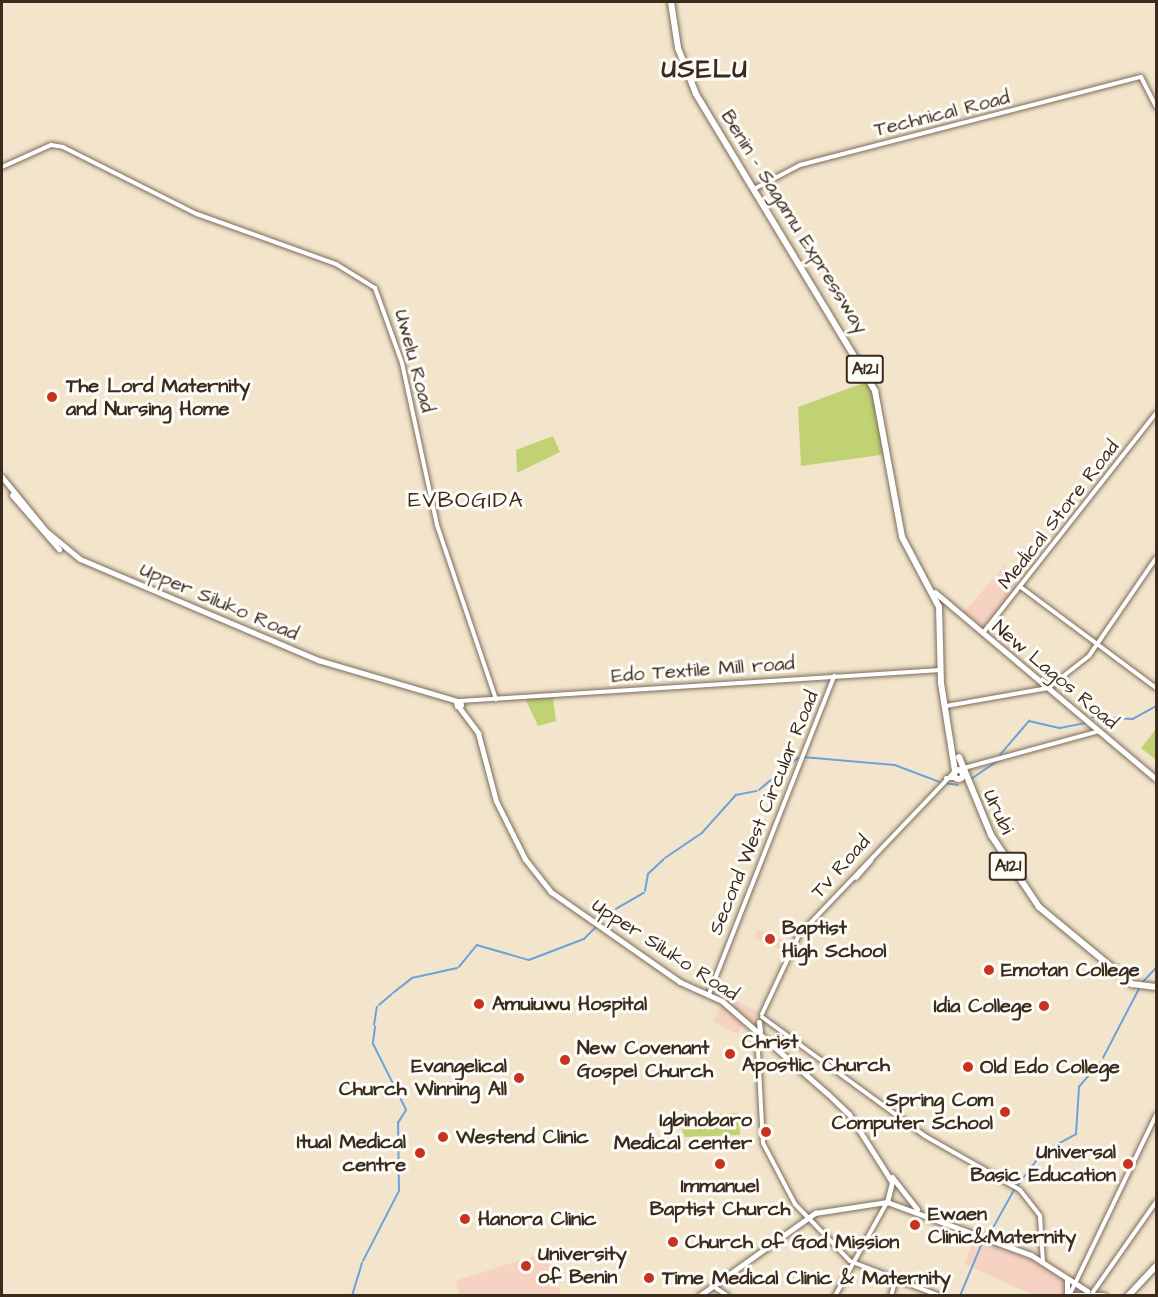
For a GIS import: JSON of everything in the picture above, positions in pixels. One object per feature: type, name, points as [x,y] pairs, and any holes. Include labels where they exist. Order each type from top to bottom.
[{"type":"highway","name":"A121","points":[[671,3],[684,61],[729,149],[860,359],[884,414],[903,534],[944,605],[940,670],[946,706],[959,757],[959,773],[967,786]]},
{"type":"highway","name":"Benin - Sagamu Expressway","points":[[671,3],[678,48],[696,94],[751,193],[860,359],[882,415],[902,537],[937,594],[940,670],[959,773]]},
{"type":"highway","name":"Urubi","points":[[959,773],[1027,896],[1077,940],[1139,989],[1156,989]]},
{"type":"highway","points":[[1129,1296],[1156,1268]]},
{"type":"highway","points":[[1070,1296],[1088,1291],[1104,1296]]},
{"type":"main road","name":"Upper Siluko Road","points":[[2,477],[71,555],[329,665]]},
{"type":"main road","name":"Upper Siluko Road","points":[[2,482],[45,536],[72,558],[329,665],[461,704],[478,733],[496,801],[545,885],[680,982],[710,993],[759,1027],[787,1055]]},
{"type":"main road","name":"New Lagos Road","points":[[937,594],[1156,778]]},
{"type":"main road","name":"New Lagos Road","points":[[944,605],[983,632]]},
{"type":"main road","name":"New Lagos Road","points":[[1049,687],[1156,778]]},
{"type":"main road","points":[[787,1055],[845,1109],[892,1182],[887,1202]]},
{"type":"main road","points":[[787,1055],[852,1113],[871,1149],[913,1207]]},
{"type":"main road","points":[[700,1296],[808,1218],[887,1202],[913,1207],[1043,1262],[1076,1281],[1088,1291]]},
{"type":"main road","points":[[1043,1262],[1069,1282],[1070,1296]]},
{"type":"street","name":"Technical Road","points":[[753,189],[800,165],[1141,77],[1156,107]]},
{"type":"street","name":"Uwelu Road","points":[[2,167],[51,145],[63,147],[197,214],[336,264],[375,288],[402,363],[437,525],[496,699]]},
{"type":"street","name":"Medical Store Road","points":[[983,632],[1022,588],[1156,413]]},
{"type":"street","points":[[946,706],[1049,687],[1087,659],[1096,642],[1156,558]]},
{"type":"street","points":[[1022,588],[1156,688]]},
{"type":"street","name":"Edo Textile Mill road","points":[[461,704],[496,699],[940,670]]},
{"type":"street","name":"Second West Circular Road","points":[[710,993],[834,676]]},
{"type":"street","name":"Tv Road","points":[[759,1027],[794,943],[944,780],[959,773],[1100,731]]},
{"type":"street","points":[[759,1027],[925,1136],[972,1160],[1024,1194],[1040,1216],[1043,1262]]},
{"type":"street","points":[[759,1027],[761,1143],[793,1206],[854,1263],[940,1296]]},
{"type":"street","points":[[1070,1296],[1156,1117]]},
{"type":"street","points":[[1156,1117],[1080,1277],[1088,1291],[1156,1202]]},
{"type":"street","points":[[836,1296],[887,1202]]},
{"type":"street","points":[[891,1296],[896,1279]]},
{"type":"street","points":[[713,1287],[728,1296]]},
{"type":"shaded area","points":[[1006,564],[1008,577],[1020,588],[985,629],[964,612]]},
{"type":"shaded area","name":"Baptist High School","points":[[758,929],[785,941],[782,950],[754,938]]},
{"type":"shaded area","points":[[713,989],[761,1013],[756,1025],[713,992]]},
{"type":"shaded area","points":[[723,1003],[744,1022],[737,1034],[713,1021]]},
{"type":"shaded area","points":[[974,1239],[1037,1262],[1069,1284],[1063,1295],[1034,1295],[964,1264]]},
{"type":"shaded area","name":"University of Benin","points":[[546,1252],[561,1295],[460,1295],[455,1281]]},
{"type":"green space","points":[[869,381],[888,454],[801,466],[798,407]]},
{"type":"green space","points":[[553,436],[560,452],[517,473],[516,450]]},
{"type":"green space","points":[[525,698],[553,698],[556,721],[538,726]]},
{"type":"green space","points":[[1156,729],[1156,760],[1141,748]]},
{"type":"green space","points":[[739,1113],[740,1135],[685,1137],[677,1117]]},
{"type":"waterway","points":[[1092,717],[1133,719],[1156,706]]},
{"type":"waterway","points":[[1000,755],[1029,721],[1060,728],[1085,723]]},
{"type":"waterway","points":[[803,757],[895,765],[940,782]]},
{"type":"waterway","points":[[759,790],[798,758]]},
{"type":"waterway","points":[[971,779],[998,761]]},
{"type":"waterway","points":[[944,783],[958,785]]},
{"type":"waterway","points":[[665,858],[702,833],[736,795],[757,791]]},
{"type":"waterway","points":[[645,891],[648,874],[663,860]]},
{"type":"waterway","points":[[616,909],[644,893]]},
{"type":"waterway","points":[[601,921],[613,910]]},
{"type":"waterway","points":[[459,967],[477,945],[529,960],[584,939],[597,926]]},
{"type":"waterway","points":[[393,993],[412,978],[457,968]]},
{"type":"waterway","points":[[1142,983],[1156,968]]},
{"type":"waterway","points":[[1103,1058],[1140,987]]},
{"type":"waterway","points":[[379,1005],[391,995]]},
{"type":"waterway","points":[[374,1025],[377,1007]]},
{"type":"waterway","points":[[373,1042],[375,1027]]},
{"type":"waterway","points":[[363,1261],[399,1191],[398,1123],[406,1110],[373,1044]]},
{"type":"waterway","points":[[1018,1185],[1042,1153],[1076,1134],[1079,1087],[1099,1063]]},
{"type":"waterway","points":[[988,1237],[1014,1190]]},
{"type":"waterway","points":[[960,1296],[983,1241]]},
{"type":"waterway","points":[[352,1296],[362,1264]]},
{"type":"place","name":"The Lord Maternity and Nursing Home","points":[[52,397]]},
{"type":"place","name":"Baptist High School","points":[[770,939]]},
{"type":"place","name":"Emotan College","points":[[989,970]]},
{"type":"place","name":"Amuiuwu Hospital","points":[[479,1004]]},
{"type":"place","name":"Idia College","points":[[1044,1006]]},
{"type":"place","name":"Christ Apostlic Church","points":[[730,1054]]},
{"type":"place","name":"New Covenant Gospel Church","points":[[565,1060]]},
{"type":"place","name":"Old Edo College","points":[[968,1067]]},
{"type":"place","name":"Evangelical Church Winning All","points":[[519,1078]]},
{"type":"place","name":"Spring Com Computer School","points":[[1005,1112]]},
{"type":"place","name":"Igbinobaro Medical center","points":[[766,1132]]},
{"type":"place","name":"Westend Clinic","points":[[443,1137]]},
{"type":"place","name":"Itual Medical centre","points":[[420,1153]]},
{"type":"place","name":"Immanuel Baptist Church","points":[[720,1164]]},
{"type":"place","name":"Universal Basic Education","points":[[1128,1164]]},
{"type":"place","name":"Hanora Clinic","points":[[465,1219]]},
{"type":"place","name":"Ewaen Clinic&Maternity","points":[[915,1225]]},
{"type":"place","name":"Church of God Mission","points":[[673,1242]]},
{"type":"place","name":"University of Benin","points":[[526,1266]]},
{"type":"place","name":"Time Medical Clinic & Maternity","points":[[649,1278]]},
{"type":"district","name":"USELU","points":[[705,70]]},
{"type":"district","name":"EVBOGIDA","points":[[466,501]]}]
